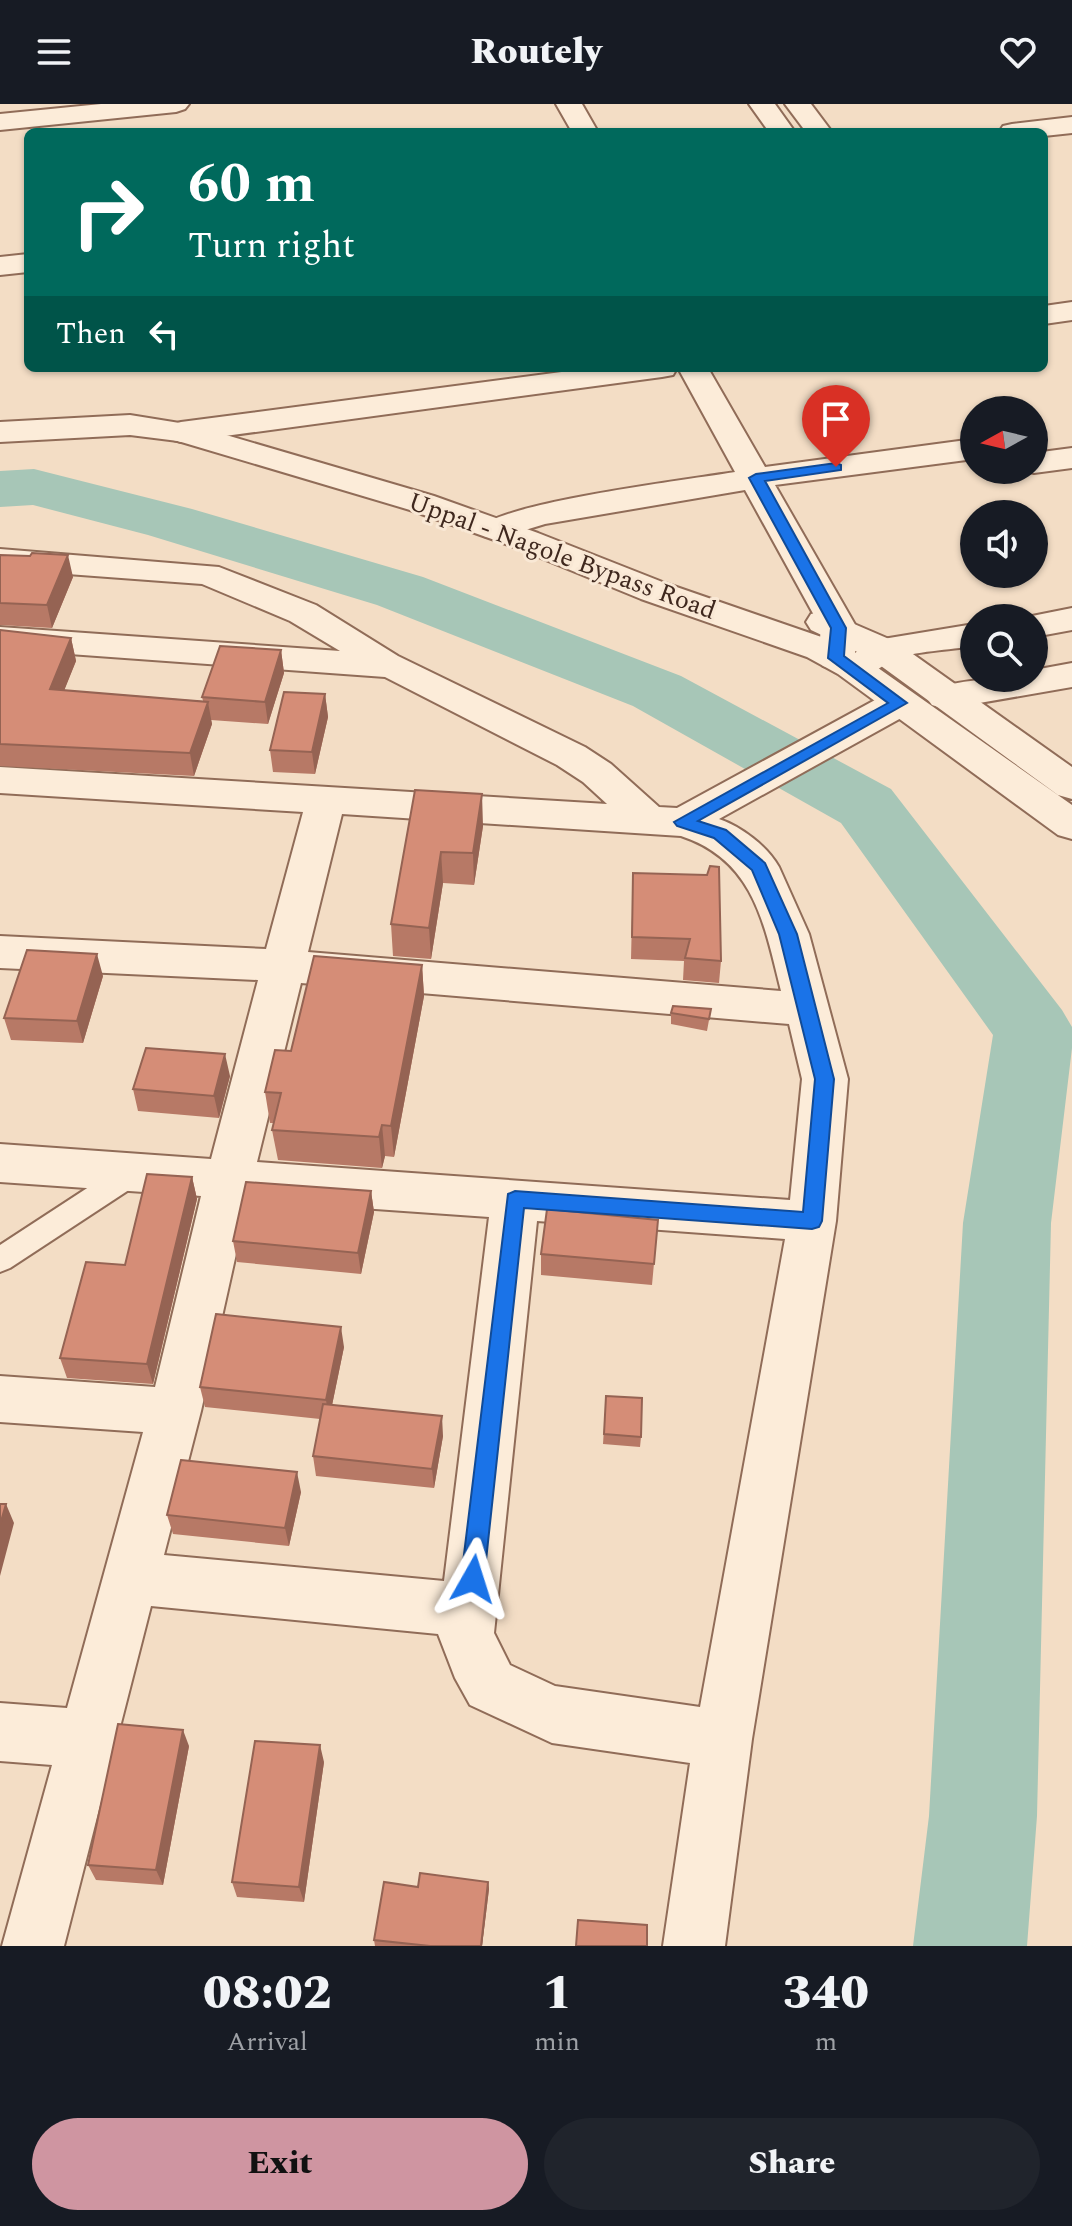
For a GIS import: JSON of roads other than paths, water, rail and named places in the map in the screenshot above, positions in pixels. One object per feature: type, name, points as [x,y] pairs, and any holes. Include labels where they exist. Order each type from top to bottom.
[{"type":"street","points":[[0,106],[22,104]]},
{"type":"street","points":[[0,122],[93,108],[176,104]]},
{"type":"street","points":[[569,104],[583,128]]},
{"type":"street","points":[[762,104],[779,128]]},
{"type":"street","points":[[798,104],[816,128]]},
{"type":"street","points":[[1046,128],[1072,125]]},
{"type":"street","points":[[1048,147],[1072,144]]},
{"type":"street","points":[[0,246],[24,243]]},
{"type":"street","points":[[0,266],[24,263]]},
{"type":"street","points":[[1048,294],[1072,291]]},
{"type":"street","points":[[1048,314],[1072,311]]},
{"type":"street","points":[[174,422],[450,372]]},
{"type":"street","points":[[226,425],[631,372]]},
{"type":"street","points":[[696,372],[835,574],[872,667]]},
{"type":"street","points":[[723,372],[775,488],[872,667]]},
{"type":"street","name":"Uppal - Nagole Bypass Road","points":[[0,413],[79,409],[174,422],[226,425],[434,482],[539,530],[653,591],[872,667],[945,697],[1072,786]]},
{"type":"street","name":"Uppal - Nagole Bypass Road","points":[[0,432],[174,422],[496,529],[539,530]]},
{"type":"street","points":[[1048,438],[1072,435]]},
{"type":"street","points":[[539,530],[960,452]]},
{"type":"street","points":[[1048,461],[1072,458]]},
{"type":"street","points":[[539,530],[578,532],[775,488],[960,472]]},
{"type":"street","name":"Uppal - Nagole Bypass Road","points":[[578,532],[691,577],[872,667],[1072,825]]},
{"type":"street","points":[[0,559],[207,574],[260,593],[303,613],[392,666],[571,756],[597,773],[684,814],[720,834],[759,867],[788,934],[825,1079],[812,1221],[723,1739],[694,1946]]},
{"type":"street","points":[[1048,623],[1072,619]]},
{"type":"street","points":[[0,638],[392,666]]},
{"type":"street","points":[[0,780],[326,799],[684,814],[825,746],[872,667],[960,639]]},
{"type":"street","points":[[1048,649],[1072,645]]},
{"type":"street","points":[[872,667],[960,662]]},
{"type":"street","points":[[945,697],[1072,675]]},
{"type":"street","points":[[33,1946],[175,1411],[229,1179],[326,799]]},
{"type":"street","points":[[0,952],[283,966],[807,1009]]},
{"type":"street","points":[[0,1163],[812,1221]]},
{"type":"street","points":[[515,1199],[466,1633],[475,1659],[490,1685],[552,1714],[723,1739]]},
{"type":"street","points":[[0,1399],[175,1411]]},
{"type":"street","points":[[131,1578],[469,1610]]},
{"type":"street","points":[[0,1732],[88,1739]]},
{"type":"lane","points":[[0,1260],[134,1172]]},
{"type":"waterway","points":[[0,489],[34,487],[170,522],[400,591],[657,691],[866,806],[1034,1031],[1007,1223],[983,1816],[970,1946]]}]
